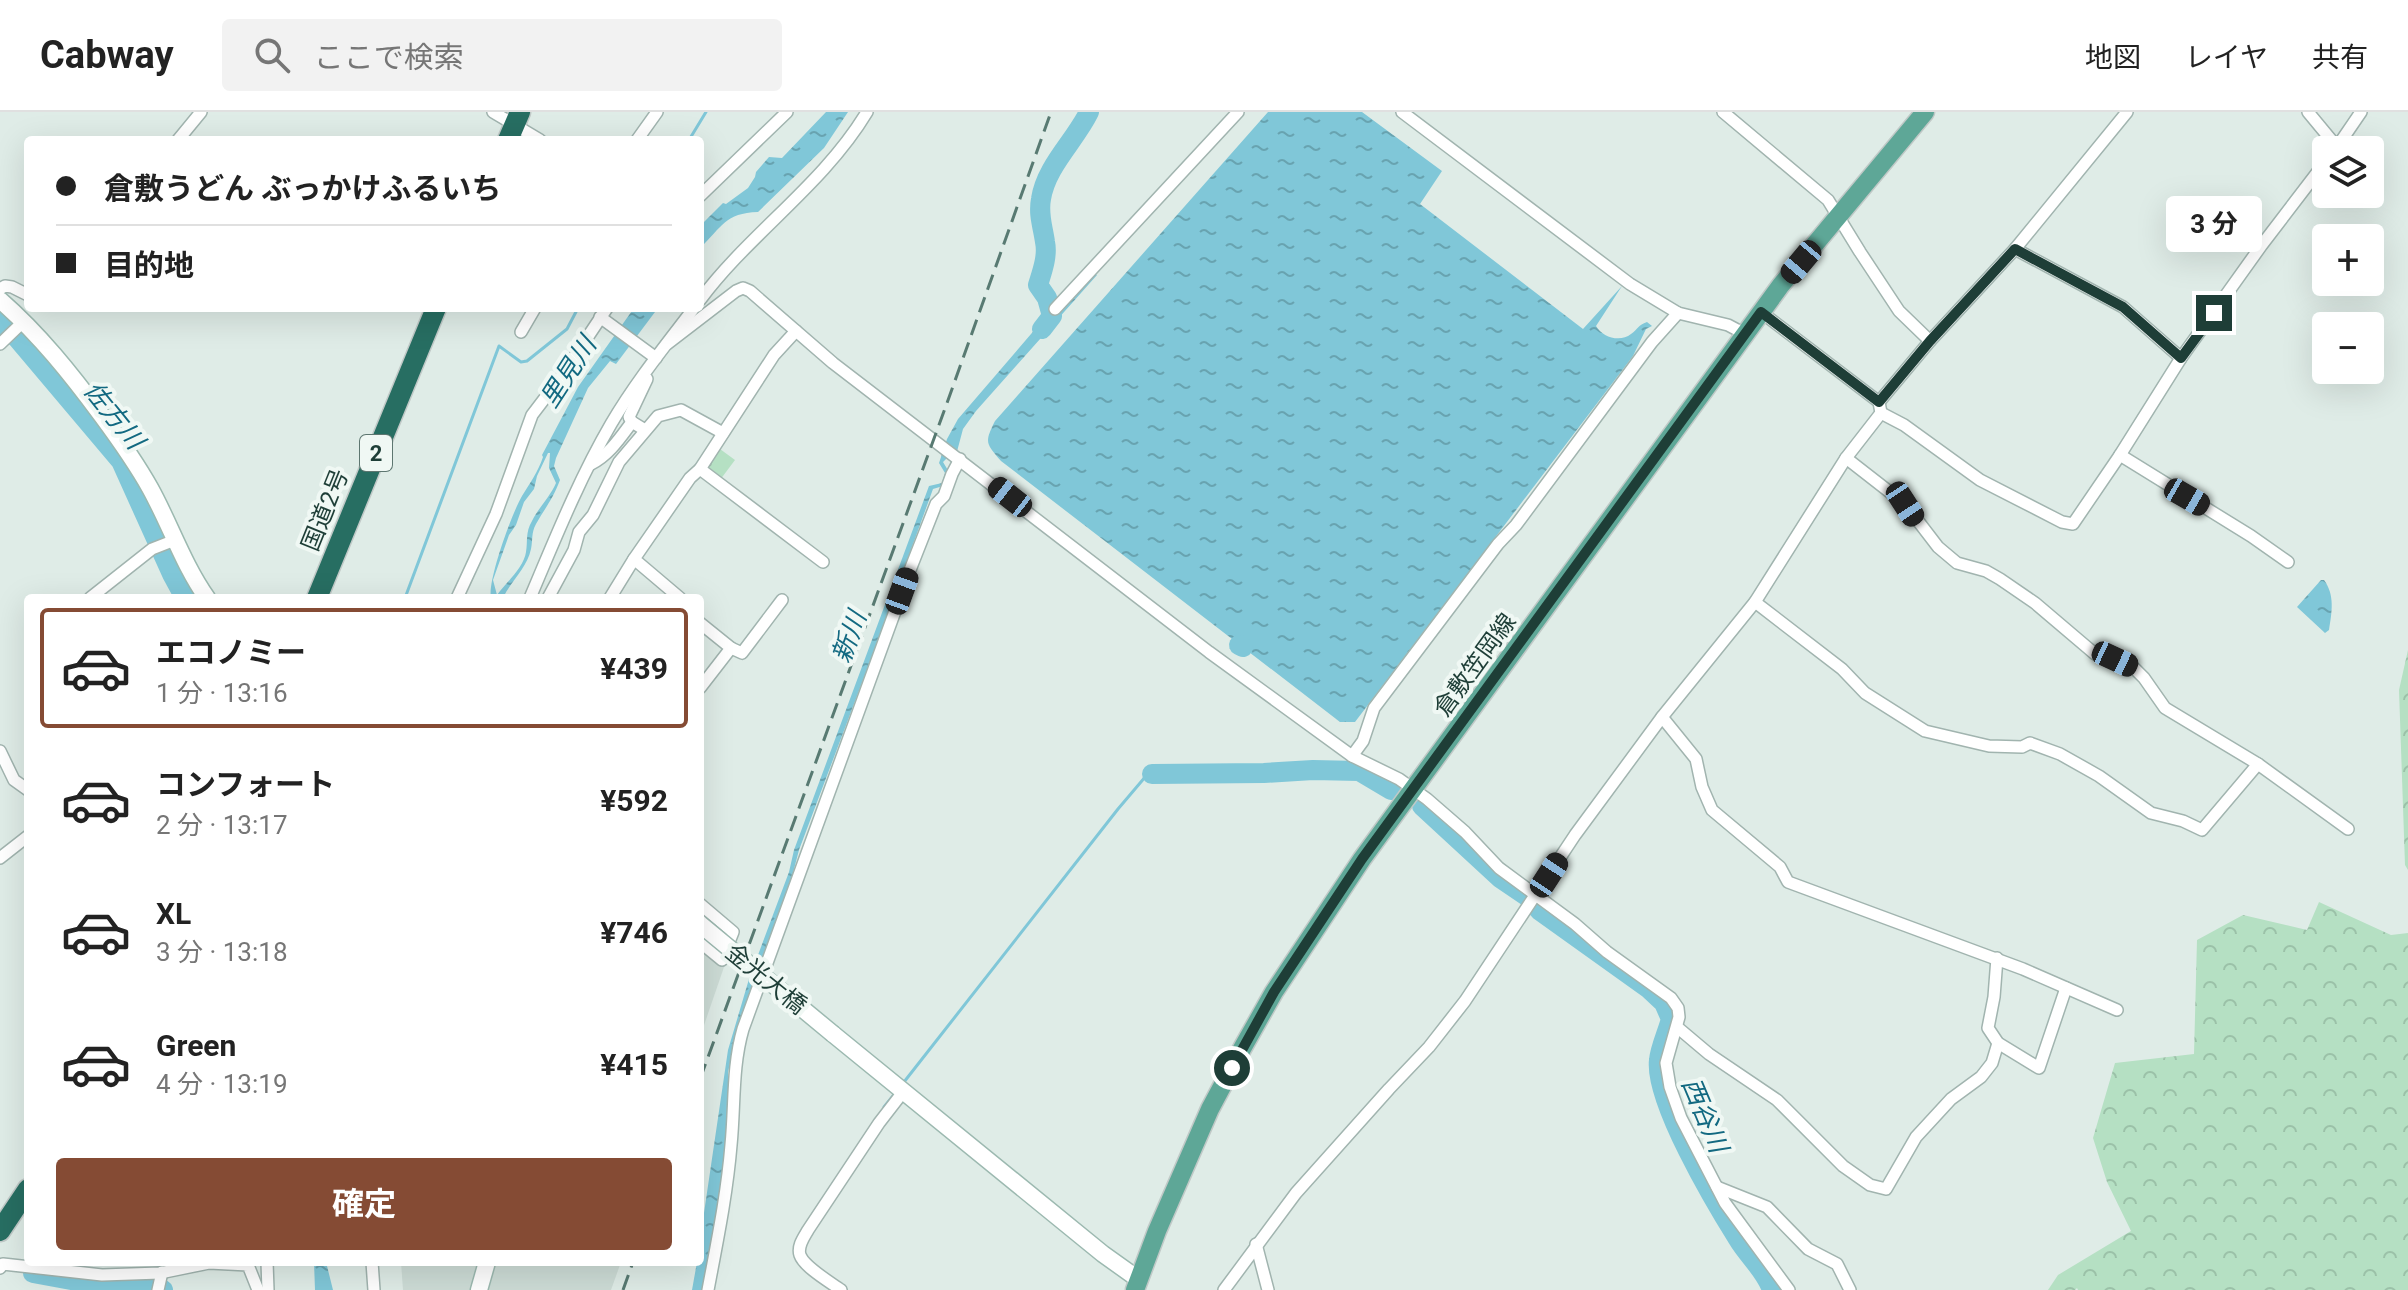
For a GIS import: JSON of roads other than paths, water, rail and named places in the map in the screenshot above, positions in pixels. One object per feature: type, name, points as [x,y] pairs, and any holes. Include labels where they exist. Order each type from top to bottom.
[{"type":"highway","name":"国道2号","points":[[319,594],[434,312]]},
{"type":"highway","points":[[0,1231],[24,1195]]},
{"type":"main road","name":"倉敷笠岡線","points":[[1136,1285],[1205,1122],[1243,1047],[1309,938],[1362,859],[1761,312],[1925,112]]},
{"type":"street","points":[[181,136],[201,112]]},
{"type":"street","points":[[493,112],[533,136]]},
{"type":"street","points":[[640,136],[657,112]]},
{"type":"street","points":[[704,192],[787,112]]},
{"type":"street","points":[[704,295],[728,266],[841,151],[867,112]]},
{"type":"street","points":[[1055,309],[1238,112]]},
{"type":"street","points":[[1723,112],[1828,200],[1899,311],[1930,341]]},
{"type":"street","points":[[1224,1290],[1256,1244],[1314,1172],[1429,1047],[1465,1001],[1575,835],[1662,717],[1755,602],[1880,407],[1930,341],[2015,249],[2127,112]]},
{"type":"street","points":[[2308,112],[2327,136]]},
{"type":"street","points":[[2344,136],[2361,112]]},
{"type":"street","points":[[1406,113],[1630,284],[1678,313],[1728,325],[1745,334]]},
{"type":"street","points":[[1761,312],[1880,407],[1980,480],[2062,522],[2073,524],[2181,358],[2312,179]]},
{"type":"street","points":[[2015,249],[2123,307],[2181,358]]},
{"type":"street","points":[[0,289],[12,287],[24,293]]},
{"type":"street","points":[[667,344],[743,288],[750,291],[853,378],[1209,652],[1352,756],[1412,788],[1465,832],[1499,868],[1671,998],[1678,1008],[1677,1027],[1666,1063],[1670,1087],[1689,1136],[1731,1213],[1789,1290]]},
{"type":"street","points":[[0,300],[67,369],[122,444],[151,490],[164,544],[204,594]]},
{"type":"street","points":[[521,332],[533,312]]},
{"type":"street","points":[[532,594],[566,513],[610,426],[653,360],[691,312]]},
{"type":"street","points":[[1352,756],[1363,741],[1374,708],[1652,342],[1678,313]]},
{"type":"street","points":[[459,594],[496,514],[532,415],[604,315],[653,360]]},
{"type":"street","points":[[4,341],[21,324]]},
{"type":"street","points":[[612,594],[690,478],[700,469],[774,355],[796,331]]},
{"type":"street","points":[[645,430],[629,417],[653,360]]},
{"type":"street","points":[[550,594],[574,550],[579,532],[593,515],[619,462],[658,416],[681,410],[723,433]]},
{"type":"street","points":[[590,465],[600,460],[632,422]]},
{"type":"street","points":[[2120,455],[2288,562]]},
{"type":"street","points":[[1846,458],[1905,504],[1938,547],[1957,563],[1986,571],[2000,579],[2035,603],[2095,654],[2132,666],[2165,708],[2258,764],[2348,829]]},
{"type":"street","points":[[708,1290],[723,1208],[731,1144],[734,1069],[740,1039],[910,570],[936,504],[944,496],[960,459]]},
{"type":"street","points":[[700,469],[823,562]]},
{"type":"street","points":[[95,594],[164,544]]},
{"type":"street","points":[[634,559],[675,594]]},
{"type":"street","points":[[704,626],[742,653],[782,600]]},
{"type":"street","points":[[1755,602],[1842,669],[1865,693],[1925,731],[1989,746],[2022,747],[2030,743],[2060,754],[2099,776],[2151,813],[2183,821],[2202,830],[2258,764]]},
{"type":"street","points":[[704,683],[731,648]]},
{"type":"street","points":[[1662,717],[1696,759],[1702,787],[1712,810],[1780,867],[1788,882],[1997,958],[2117,1010]]},
{"type":"street","points":[[0,751],[14,780],[24,787]]},
{"type":"street","points":[[0,858],[24,839]]},
{"type":"street","points":[[704,907],[733,932],[722,960],[704,945]]},
{"type":"street","name":"金光大橋","points":[[704,927],[1103,1254],[1136,1285]]},
{"type":"street","points":[[1997,958],[1988,1028],[1998,1043],[2039,1068],[2066,988]]},
{"type":"street","points":[[1677,1027],[1709,1054],[1777,1100],[1843,1166],[1870,1185],[1886,1189],[1916,1137],[1951,1099],[1981,1077],[1992,1063],[1998,1043]]},
{"type":"street","points":[[841,1290],[808,1265],[800,1255],[800,1245],[900,1089]]},
{"type":"street","points":[[1717,1187],[1746,1196],[1767,1207],[1808,1249],[1837,1264],[1850,1290]]},
{"type":"street","points":[[1256,1244],[1268,1290]]},
{"type":"street","points":[[0,1268],[3,1264],[24,1265]]},
{"type":"street","points":[[36,1266],[70,1273],[160,1281],[201,1266]]},
{"type":"street","points":[[249,1266],[258,1290]]},
{"type":"street","points":[[267,1266],[268,1290]]},
{"type":"street","points":[[373,1266],[374,1290]]},
{"type":"street","points":[[479,1290],[486,1266]]},
{"type":"water","points":[[826,112],[848,112],[824,148],[758,212],[731,218],[704,244],[704,222],[723,203],[726,204],[748,188],[769,157],[782,158]]},
{"type":"water","points":[[1268,112],[1362,112],[1442,171],[1420,204],[1583,329],[1622,286],[1596,326],[1599,330],[1612,338],[1622,338],[1644,323],[1652,326],[1646,329],[1633,356],[1355,722],[1340,722],[1001,461],[988,442],[995,421]]},
{"type":"water","points":[[1093,273],[1097,275],[976,411],[963,429],[955,459],[948,457],[943,462],[949,472],[943,486],[933,489],[799,850],[737,1034],[728,1072],[729,1118],[721,1196],[703,1290],[692,1290],[696,1266],[704,1266],[704,1213],[728,1050],[794,850],[929,486],[942,483],[945,473],[939,463],[958,419],[1043,320],[1057,314]]},
{"type":"water","points":[[631,312],[655,312],[616,364],[610,361],[588,388],[556,458],[554,466],[560,480],[534,527],[526,562],[506,594],[498,594],[522,563],[530,525],[556,483],[549,468],[548,453],[534,489],[524,502],[509,535],[493,580],[497,594],[491,594],[491,589],[496,563],[512,517],[539,468],[542,455],[578,387]]},
{"type":"water","points":[[2321,580],[2330,592],[2332,604],[2329,630],[2325,633],[2297,607]]},
{"type":"water","points":[[314,1266],[327,1266],[333,1290],[315,1290]]},
{"type":"waterway","points":[[691,136],[706,112]]},
{"type":"waterway","name":"新川","points":[[1042,329],[1052,316],[1047,298],[1038,285],[1046,253],[1040,216],[1041,199],[1055,165],[1089,112]]},
{"type":"waterway","name":"里見川","points":[[406,594],[499,346],[521,362],[527,361],[567,329],[576,312]]},
{"type":"waterway","name":"佐方川","points":[[0,322],[18,339],[121,461],[183,594]]},
{"type":"waterway","points":[[1239,645],[1243,647]]},
{"type":"waterway","name":"西谷川","points":[[1152,774],[1359,771],[1391,790]]},
{"type":"waterway","points":[[904,1082],[1118,809],[1146,776],[1152,774]]},
{"type":"waterway","name":"西谷川","points":[[1422,806],[1500,878],[1528,897]]},
{"type":"waterway","name":"西谷川","points":[[1539,910],[1648,988],[1664,1003],[1671,1019],[1659,1060],[1666,1100],[1702,1178],[1772,1290]]},
{"type":"waterway","points":[[884,1107],[897,1091]]},
{"type":"waterway","points":[[33,1273],[77,1281],[147,1281],[163,1290]]},
{"type":"railway","points":[[704,1068],[1051,112]]},
{"type":"railway","points":[[623,1290],[632,1266]]}]
